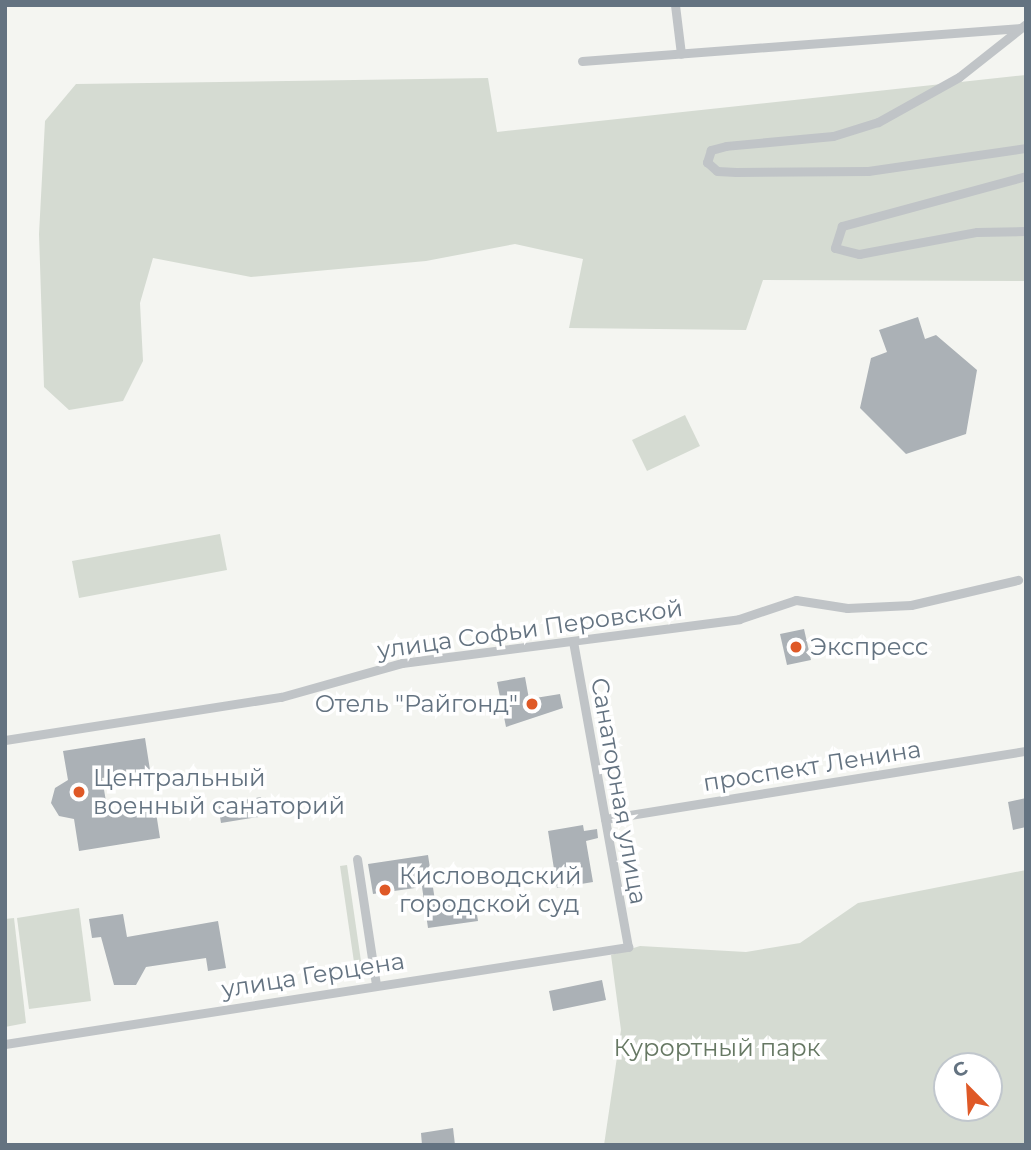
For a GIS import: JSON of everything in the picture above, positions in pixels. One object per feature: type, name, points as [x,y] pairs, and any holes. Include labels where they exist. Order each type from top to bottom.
[{"type":"street","points":[[675,5],[681,54]]},
{"type":"street","points":[[582,61],[1024,26]]},
{"type":"street","points":[[1024,26],[959,78],[878,122],[833,136],[726,146],[710,150],[707,162],[717,171],[737,173],[868,171],[1026,148]]},
{"type":"street","points":[[1026,176],[842,226],[835,248],[859,254],[977,232],[1026,231]]},
{"type":"street","name":"улица Софьи Перовской","points":[[5,740],[281,697],[402,663],[739,619],[796,600],[848,608],[911,605],[1018,580]]},
{"type":"street","name":"Санаторная улица","points":[[573,641],[628,947]]},
{"type":"street","name":"проспект Ленина","points":[[605,819],[1026,751]]},
{"type":"street","points":[[357,859],[376,985]]},
{"type":"street","name":"улица Герцена","points":[[5,1044],[628,947]]},
{"type":"green space","points":[[1026,75],[1026,281],[763,280],[746,330],[569,328],[583,259],[515,244],[426,261],[251,277],[153,258],[140,303],[143,361],[123,401],[69,410],[44,387],[39,234],[45,121],[76,84],[488,78],[497,132]]},
{"type":"green space","points":[[685,415],[700,446],[647,471],[632,440]]},
{"type":"green space","points":[[220,534],[227,570],[79,598],[72,561]]},
{"type":"green space","points":[[347,865],[362,968],[355,969],[340,866]]},
{"type":"green space","name":"Курортный парк","points":[[1026,870],[1026,1145],[604,1145],[621,1030],[611,955],[640,946],[746,952],[800,943],[858,903]]},
{"type":"green space","points":[[79,908],[91,1001],[29,1009],[17,918]]},
{"type":"green space","points":[[14,918],[26,1023],[5,1027],[5,919]]},
{"type":"building","points":[[918,317],[925,339],[936,335],[977,370],[966,434],[906,454],[860,408],[871,358],[887,352],[879,330]]},
{"type":"building","name":"Экспресс","points":[[804,629],[811,660],[787,665],[780,634]]},
{"type":"building","name":"Отель \"Райгонд\"","points":[[525,677],[529,699],[560,694],[563,708],[506,727],[497,682]]},
{"type":"building","name":"Центральный военный санаторий","points":[[145,738],[150,770],[102,778],[108,813],[155,806],[160,838],[79,851],[74,819],[59,816],[51,803],[55,788],[68,780],[63,751]]},
{"type":"building","points":[[261,797],[264,816],[221,823],[218,804]]},
{"type":"building","points":[[1026,798],[1026,827],[1013,830],[1008,802]]},
{"type":"building","points":[[583,825],[584,831],[597,829],[598,838],[586,841],[593,882],[557,888],[548,831]]},
{"type":"building","name":"Кисловодский городской суд","points":[[428,855],[436,907],[475,902],[478,921],[428,928],[422,887],[373,894],[368,864]]},
{"type":"building","points":[[123,914],[127,937],[218,921],[226,968],[208,971],[206,958],[146,967],[136,985],[114,985],[101,937],[92,938],[89,919]]},
{"type":"building","points":[[602,980],[606,1000],[553,1011],[549,991]]},
{"type":"building","points":[[453,1128],[455,1145],[422,1145],[421,1133]]},
{"type":"place","name":"Экспресс","points":[[796,647]]},
{"type":"place","name":"Отель \"Райгонд\"","points":[[532,704]]},
{"type":"place","name":"Центральный военный санаторий","points":[[79,792]]},
{"type":"place","name":"Кисловодский городской суд","points":[[385,890]]}]
